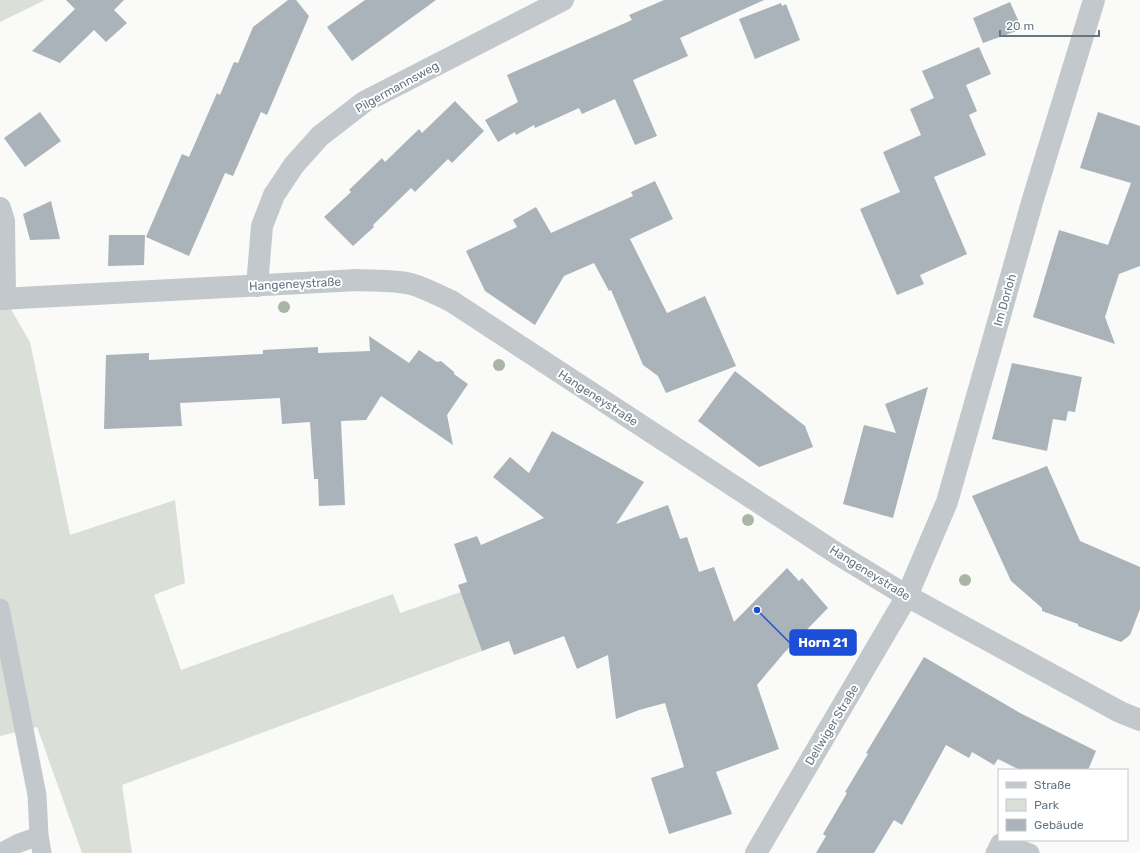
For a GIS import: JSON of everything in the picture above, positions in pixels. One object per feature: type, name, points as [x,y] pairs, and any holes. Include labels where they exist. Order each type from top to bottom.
[{"type":"street","name":"Pilgermannsweg","points":[[257,286],[262,226],[274,195],[294,165],[320,136],[364,102],[564,0]]},
{"type":"street","name":"Im Dorloh","points":[[907,596],[947,502],[1031,207],[1094,0]]},
{"type":"street","points":[[0,208],[4,221],[2,299]]},
{"type":"street","name":"Hangeneystraße","points":[[2,299],[358,280],[410,284],[451,301],[830,549],[907,596],[1120,712],[1140,720]]},
{"type":"street","name":"Dellwiger Straße","points":[[756,853],[907,596]]},
{"type":"lane","points":[[0,608],[37,795],[41,844],[19,843],[0,853]]},
{"type":"lane","points":[[995,853],[1000,843],[1030,853]]},
{"type":"green space","points":[[0,0],[45,0],[0,22]]},
{"type":"green space","points":[[0,299],[5,299],[30,342],[70,535],[175,500],[185,583],[154,595],[181,670],[393,594],[400,613],[461,592],[482,651],[122,785],[132,853],[82,853],[37,727],[0,736]]},
{"type":"building","points":[[66,0],[124,0],[114,10],[127,23],[106,42],[94,30],[60,63],[32,51],[75,9]]},
{"type":"building","points":[[288,0],[296,0],[309,16],[267,115],[261,112],[233,176],[225,173],[189,256],[146,237],[182,154],[189,157],[217,93],[220,95],[234,62],[238,63],[253,27]]},
{"type":"building","points":[[365,0],[436,0],[352,61],[327,27]]},
{"type":"building","points":[[664,0],[764,0],[680,38],[688,56],[633,80],[657,136],[635,145],[615,99],[582,114],[579,108],[535,128],[534,125],[516,135],[515,132],[498,142],[485,120],[518,102],[507,75],[632,20],[629,15]]},
{"type":"building","points":[[1010,2],[1022,29],[983,43],[973,18]]},
{"type":"building","points":[[781,3],[782,6],[786,4],[800,40],[755,59],[739,19]]},
{"type":"building","points":[[979,47],[991,74],[966,85],[977,111],[969,115],[986,155],[934,177],[967,254],[920,275],[924,284],[897,295],[860,209],[900,192],[883,152],[921,135],[910,109],[934,98],[922,71]]},
{"type":"building","points":[[455,101],[484,131],[452,163],[448,159],[415,192],[411,188],[373,225],[374,227],[353,246],[324,217],[351,192],[349,190],[382,158],[385,162],[419,129],[422,133]]},
{"type":"building","points":[[40,112],[61,141],[25,167],[4,138]]},
{"type":"building","points":[[1098,112],[1140,126],[1140,266],[1119,274],[1105,317],[1115,344],[1033,317],[1059,230],[1108,245],[1131,183],[1080,168]]},
{"type":"building","points":[[655,181],[673,219],[630,239],[667,313],[705,296],[736,366],[666,393],[658,376],[643,365],[611,290],[609,291],[594,263],[564,276],[535,325],[485,291],[466,251],[517,227],[513,220],[536,207],[551,233],[633,196],[631,192]]},
{"type":"building","points":[[51,201],[60,239],[30,240],[23,214]]},
{"type":"building","points":[[109,235],[145,235],[144,265],[108,266]]},
{"type":"building","points":[[369,336],[409,363],[419,350],[437,362],[441,361],[454,372],[454,374],[468,384],[447,415],[453,445],[381,396],[366,420],[341,421],[345,505],[319,506],[318,479],[314,479],[310,422],[282,424],[280,398],[180,403],[182,426],[104,429],[106,355],[149,353],[149,360],[263,354],[263,350],[318,347],[318,353],[370,351]]},
{"type":"building","points":[[1012,363],[1082,377],[1075,412],[1068,411],[1066,421],[1053,419],[1047,451],[992,439]]},
{"type":"building","points":[[735,371],[805,426],[813,447],[759,467],[698,421]]},
{"type":"building","points":[[928,387],[893,518],[843,504],[864,425],[896,433],[885,404]]},
{"type":"building","points":[[552,431],[644,482],[616,524],[668,505],[680,539],[687,537],[699,572],[714,567],[734,622],[787,568],[799,581],[802,578],[828,608],[784,653],[757,685],[779,749],[716,772],[732,814],[669,834],[651,778],[684,767],[665,703],[639,710],[616,719],[608,655],[577,669],[564,636],[514,655],[509,641],[482,651],[458,585],[467,582],[454,544],[477,536],[481,545],[544,518],[493,477],[510,457],[529,473]]},
{"type":"building","points":[[1047,466],[1080,541],[1140,567],[1140,609],[1130,635],[1121,642],[1042,611],[1042,608],[1011,581],[972,496]]},
{"type":"building","points":[[924,657],[1020,713],[1096,751],[1088,769],[1018,769],[998,759],[994,765],[972,752],[969,758],[946,745],[902,825],[894,820],[874,853],[816,853],[826,836],[823,834],[847,793],[845,792],[868,754],[866,753]]},
{"type":"place","name":"Horn 21","points":[[757,610]]}]
